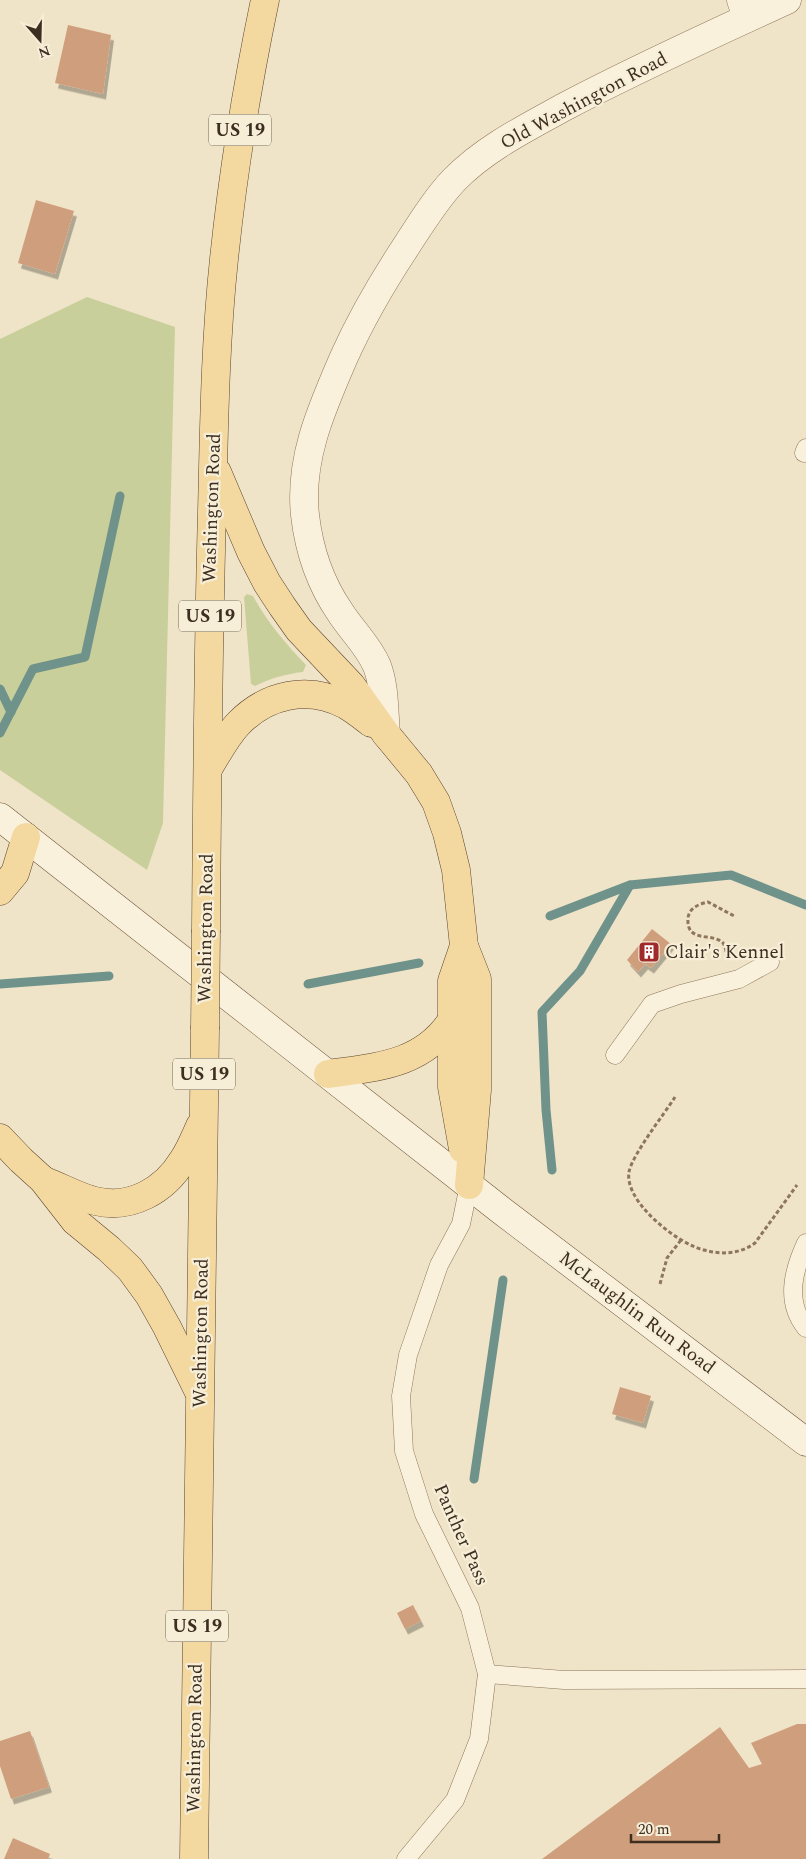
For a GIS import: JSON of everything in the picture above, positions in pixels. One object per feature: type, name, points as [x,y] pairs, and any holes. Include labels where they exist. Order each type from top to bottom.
[{"type":"main road","name":"Washington Road","points":[[194,1859],[204,1029],[213,463],[217,347],[235,167],[248,82],[265,0]]},
{"type":"main road","name":"Old Washington Road","points":[[386,734],[382,685],[377,667],[368,650],[340,613],[326,588],[308,539],[305,510],[304,482],[314,432],[348,349],[370,304],[420,225],[454,180],[476,161],[546,117],[744,9],[787,0]]},
{"type":"main road","points":[[213,463],[251,552],[267,583],[299,630],[351,685],[386,734],[419,774],[436,802],[447,833],[456,870],[464,946],[476,979],[478,1090],[469,1185]]},
{"type":"main road","points":[[208,769],[237,725],[252,712],[279,697],[294,694],[309,693],[325,696],[347,706],[386,734]]},
{"type":"main road","name":"McLaughlin Run Road","points":[[0,817],[469,1185],[806,1442]]},
{"type":"main road","points":[[0,848],[26,837]]},
{"type":"main road","points":[[0,891],[15,873],[26,837]]},
{"type":"main road","points":[[464,946],[452,981],[452,1087],[469,1185]]},
{"type":"main road","points":[[328,1074],[367,1068],[408,1058],[423,1051],[433,1043],[452,1020]]},
{"type":"main road","points":[[43,1180],[95,1201],[127,1202],[144,1197],[160,1187],[173,1175],[184,1159],[203,1120]]},
{"type":"main road","points":[[0,1138],[20,1160],[43,1180],[75,1221],[130,1269],[149,1295],[200,1393]]},
{"type":"lane","points":[[615,1055],[652,1004],[681,994],[739,979],[770,962]]},
{"type":"lane","name":"Panther Pass","points":[[469,1185],[461,1224],[440,1265],[408,1355],[401,1396],[404,1451],[424,1514],[470,1608],[487,1674]]},
{"type":"lane","points":[[806,1243],[798,1260],[792,1287],[795,1308],[806,1328]]},
{"type":"lane","points":[[406,1859],[455,1800],[479,1739],[487,1674],[564,1680],[806,1679]]},
{"type":"path","points":[[736,917],[708,902],[696,906],[688,914],[688,924],[693,933],[704,938],[717,939],[724,944],[728,958],[739,979]]},
{"type":"path","points":[[676,1097],[646,1139],[631,1166],[629,1177],[637,1198],[646,1212],[663,1228],[681,1240],[703,1250],[728,1253],[746,1250],[755,1243],[797,1185]]},
{"type":"path","points":[[660,1284],[667,1258],[681,1240]]},
{"type":"green space","points":[[87,297],[175,327],[163,823],[147,870],[0,770],[0,339]]},
{"type":"green space","points":[[247,594],[253,596],[277,632],[306,665],[303,672],[279,677],[255,686],[251,684],[244,597]]},
{"type":"building","points":[[68,25],[111,35],[103,94],[55,83]]},
{"type":"building","points":[[36,200],[74,211],[55,274],[18,263]]},
{"type":"building","name":"Clair's Kennel","points":[[652,929],[671,944],[651,968],[645,964],[638,972],[627,960]]},
{"type":"building","points":[[620,1387],[651,1396],[643,1423],[612,1414]]},
{"type":"building","points":[[413,1605],[421,1621],[405,1629],[397,1613]]},
{"type":"building","points":[[797,1724],[806,1724],[806,1859],[542,1859],[720,1727],[749,1768],[762,1764],[751,1743]]},
{"type":"building","points":[[30,1731],[49,1787],[11,1799],[0,1766],[0,1741]]},
{"type":"building","points":[[13,1838],[50,1854],[48,1859],[4,1859]]},
{"type":"waterway","points":[[0,733],[33,669],[85,657],[120,496]]},
{"type":"waterway","points":[[0,689],[11,712]]},
{"type":"waterway","points":[[550,916],[630,885],[731,875],[806,905]]},
{"type":"waterway","points":[[552,1170],[546,1110],[542,1012],[580,971],[630,885]]},
{"type":"waterway","points":[[308,984],[419,963]]},
{"type":"waterway","points":[[0,984],[109,976]]},
{"type":"waterway","points":[[474,1479],[503,1280]]},
{"type":"place","name":"Clair's Kennel","points":[[649,952]]}]
